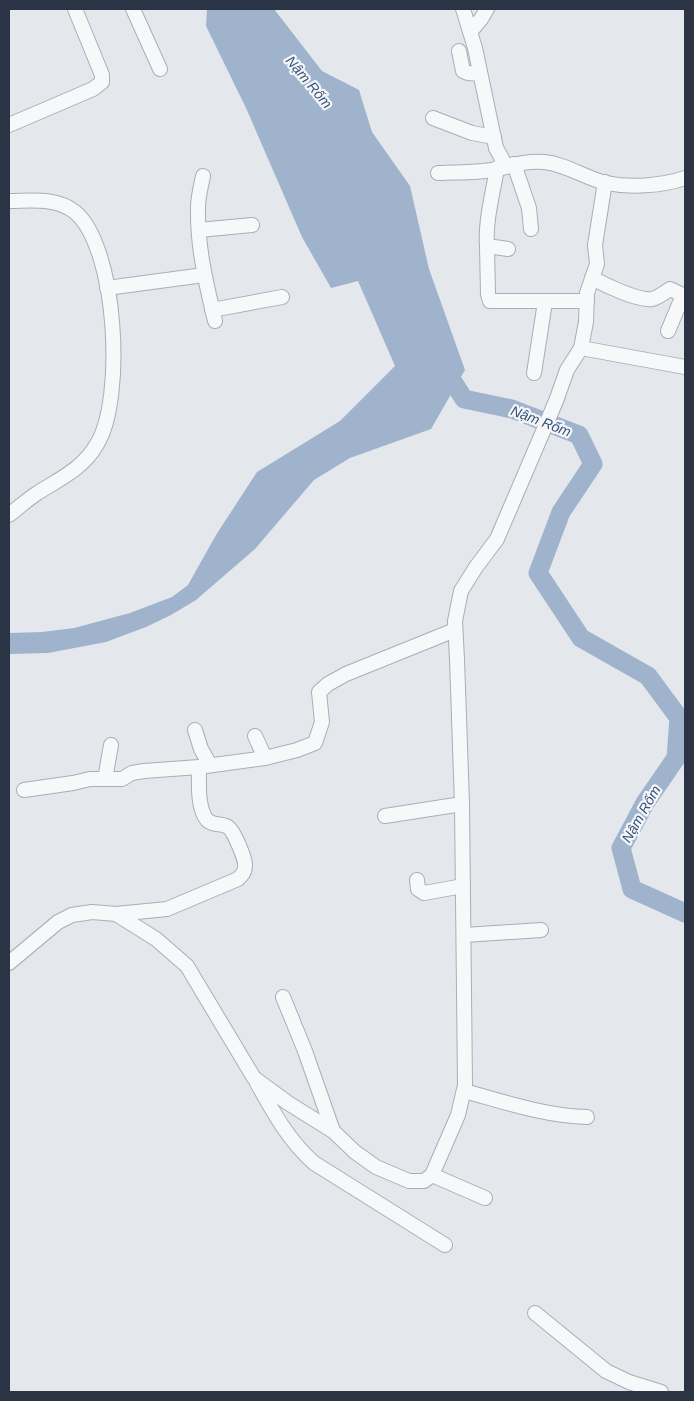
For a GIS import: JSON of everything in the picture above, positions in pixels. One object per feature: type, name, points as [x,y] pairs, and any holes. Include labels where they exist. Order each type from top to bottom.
[{"type":"street","points":[[9,125],[93,88],[102,82],[102,74],[75,9]]},
{"type":"street","points":[[133,9],[160,69]]},
{"type":"street","points":[[463,9],[480,74],[496,148],[528,208],[531,229]]},
{"type":"street","points":[[470,32],[487,9]]},
{"type":"street","points":[[459,51],[463,71],[480,74]]},
{"type":"street","points":[[433,118],[472,133],[494,137]]},
{"type":"street","points":[[438,173],[506,166],[520,162],[545,162],[568,168],[605,182],[630,185],[669,184],[685,178]]},
{"type":"street","points":[[506,166],[488,230],[488,294],[490,301],[545,302],[587,300]]},
{"type":"street","points":[[203,176],[198,205],[199,230],[204,275],[214,316],[282,297]]},
{"type":"street","points":[[254,1078],[288,1103],[333,1131],[355,1152],[376,1167],[409,1181],[424,1180],[432,1175],[458,1115],[465,1088],[466,1068],[462,804],[455,621],[461,591],[497,539],[556,401],[567,370],[581,348],[586,322],[587,293],[596,264],[595,245],[605,182]]},
{"type":"street","points":[[9,201],[53,201],[62,204],[84,220],[98,248],[112,316],[113,348],[112,398],[106,426],[98,444],[74,472],[34,495],[9,515]]},
{"type":"street","points":[[199,230],[252,225]]},
{"type":"street","points":[[488,246],[508,250]]},
{"type":"street","points":[[107,288],[204,275]]},
{"type":"street","points":[[592,278],[611,288],[644,298],[653,299],[670,290],[684,296],[668,332]]},
{"type":"street","points":[[534,373],[545,302]]},
{"type":"street","points":[[581,348],[685,367]]},
{"type":"street","points":[[24,790],[64,785],[90,779],[122,779],[132,772],[205,766],[265,758],[297,750],[315,743],[322,722],[319,692],[328,684],[455,630]]},
{"type":"street","points":[[9,963],[58,922],[72,915],[92,912],[116,914],[167,910],[238,879],[243,874],[245,863],[232,831],[228,827],[213,824],[207,820],[203,813],[199,795],[205,766],[195,730]]},
{"type":"street","points":[[255,736],[265,758]]},
{"type":"street","points":[[105,779],[111,745]]},
{"type":"street","points":[[385,816],[462,804]]},
{"type":"street","points":[[417,880],[418,889],[424,893],[463,886]]},
{"type":"street","points":[[116,914],[156,940],[187,966],[282,1125],[302,1153],[314,1164],[445,1245]]},
{"type":"street","points":[[464,935],[541,930]]},
{"type":"street","points":[[283,997],[305,1051],[333,1131]]},
{"type":"street","points":[[465,1088],[548,1113],[587,1118]]},
{"type":"street","points":[[432,1175],[485,1198]]},
{"type":"street","points":[[535,1313],[606,1371],[629,1382],[661,1392]]},
{"type":"water","points":[[207,9],[274,9],[322,71],[359,90],[372,132],[410,186],[429,269],[465,370],[431,429],[350,458],[314,480],[255,549],[196,600],[146,627],[106,642],[48,653],[9,654],[9,633],[42,632],[74,628],[130,613],[172,597],[188,585],[216,535],[257,472],[340,421],[395,366],[358,281],[331,288],[302,237],[246,108],[206,26]]},
{"type":"waterway","name":"Nậm Rốm","points":[[443,366],[464,399],[512,409],[579,435],[593,464],[561,512],[538,573],[581,638],[648,676],[679,718],[676,758],[645,803],[621,848],[632,889],[685,913]]}]
